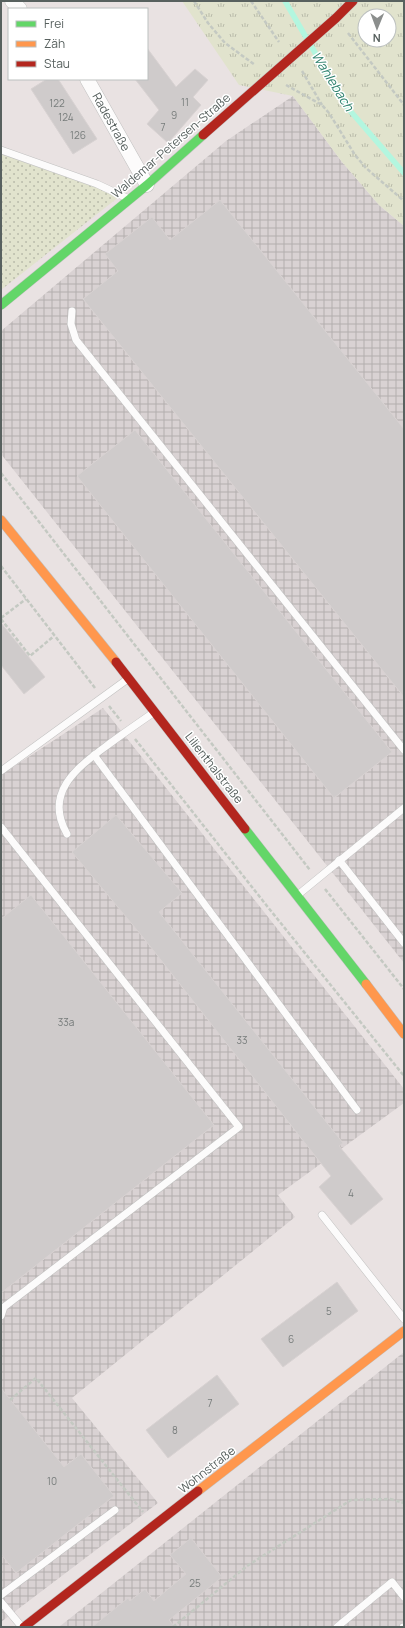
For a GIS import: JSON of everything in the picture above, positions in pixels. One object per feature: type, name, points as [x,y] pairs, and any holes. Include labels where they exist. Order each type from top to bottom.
[{"type":"street","name":"Waldemar-Petersen-Straße","points":[[1,305],[147,185],[269,75],[336,18],[353,1]]},
{"type":"street","name":"Radestraße","points":[[88,80],[147,185]]},
{"type":"street","name":"Lilienthalstraße","points":[[1,520],[155,711],[404,1034]]},
{"type":"street","name":"Wohnstraße","points":[[23,1627],[155,1526],[404,1331]]},
{"type":"lane","points":[[1,150],[97,184],[129,199]]},
{"type":"lane","points":[[72,311],[71,324],[76,340],[404,750]]},
{"type":"lane","points":[[1,771],[129,678]]},
{"type":"lane","points":[[67,834],[59,815],[59,805],[62,792],[77,770],[94,755],[155,711]]},
{"type":"lane","points":[[94,755],[357,1110]]},
{"type":"lane","points":[[297,896],[316,878],[404,808]]},
{"type":"lane","points":[[1,827],[239,1128],[4,1307],[1,1316]]},
{"type":"lane","points":[[339,860],[404,942]]},
{"type":"lane","points":[[322,1215],[404,1319]]},
{"type":"lane","points":[[1,1595],[115,1510]]},
{"type":"lane","points":[[337,1627],[392,1582],[404,1597]]},
{"type":"lane","points":[[1,1602],[23,1627]]},
{"type":"path","points":[[194,1],[208,23],[225,43],[269,75],[322,105]]},
{"type":"path","points":[[251,1],[290,58],[301,70],[355,155],[366,168],[404,201]]},
{"type":"path","points":[[336,18],[404,105]]},
{"type":"path","points":[[1,473],[404,989]]},
{"type":"path","points":[[1,566],[54,636],[267,906],[404,1076]]},
{"type":"path","points":[[26,599],[1,619],[30,656],[54,636]]},
{"type":"path","points":[[10,1400],[36,1378],[155,1526]]},
{"type":"path","points":[[173,1627],[247,1566],[351,1500],[390,1499],[404,1503]]},
{"type":"shaded area","points":[[293,96],[342,162],[379,205],[404,226],[404,963],[1,454],[1,331],[226,141]]},
{"type":"shaded area","points":[[103,708],[404,1089],[404,1103],[278,1195],[295,1217],[72,1398],[158,1503],[1,1622],[1,775]]},
{"type":"shaded area","points":[[404,1352],[404,1627],[59,1627]]},
{"type":"green space","points":[[182,1],[404,1],[404,226],[379,205],[342,162],[293,96],[239,85]]},
{"type":"green space","points":[[1,154],[120,196],[1,290]]},
{"type":"building","points":[[148,49],[176,87],[195,69],[208,80],[193,97],[201,105],[168,143],[147,124],[159,110],[136,80],[148,80]]},
{"type":"building","points":[[45,80],[59,80],[97,139],[73,154],[31,89]]},
{"type":"building","points":[[220,200],[404,429],[404,697],[83,299],[118,271],[105,254],[152,217],[170,240]]},
{"type":"building","points":[[135,430],[392,752],[334,798],[77,476]]},
{"type":"building","points":[[1,623],[45,677],[24,694],[1,665]]},
{"type":"building","points":[[116,815],[182,893],[159,912],[343,1143],[339,1146],[383,1199],[351,1225],[319,1187],[331,1176],[142,936],[72,852]]},
{"type":"building","points":[[31,895],[214,1125],[1,1293],[1,919]]},
{"type":"building","points":[[337,1282],[358,1311],[283,1367],[261,1339]]},
{"type":"building","points":[[217,1375],[239,1404],[168,1458],[146,1430]]},
{"type":"building","points":[[1,1388],[64,1467],[81,1454],[114,1496],[16,1573],[1,1554]]},
{"type":"building","points":[[191,1538],[222,1577],[169,1620],[175,1627],[92,1627],[128,1598],[130,1601],[145,1589],[154,1601],[186,1574],[170,1555]]},
{"type":"waterway","name":"Wahlebach","points":[[285,1],[346,106],[404,173]]},
{"type":"traffic: fast","points":[[1,305],[147,185],[203,135]]},
{"type":"traffic: fast","points":[[245,829],[366,984]]},
{"type":"traffic: slow","points":[[1,520],[116,662]]},
{"type":"traffic: slow","points":[[366,984],[404,1034]]},
{"type":"traffic: slow","points":[[198,1491],[404,1331]]},
{"type":"traffic: jam","points":[[203,135],[336,18],[353,1]]},
{"type":"traffic: jam","points":[[116,662],[245,829]]},
{"type":"traffic: jam","points":[[24,1627],[198,1491]]}]
